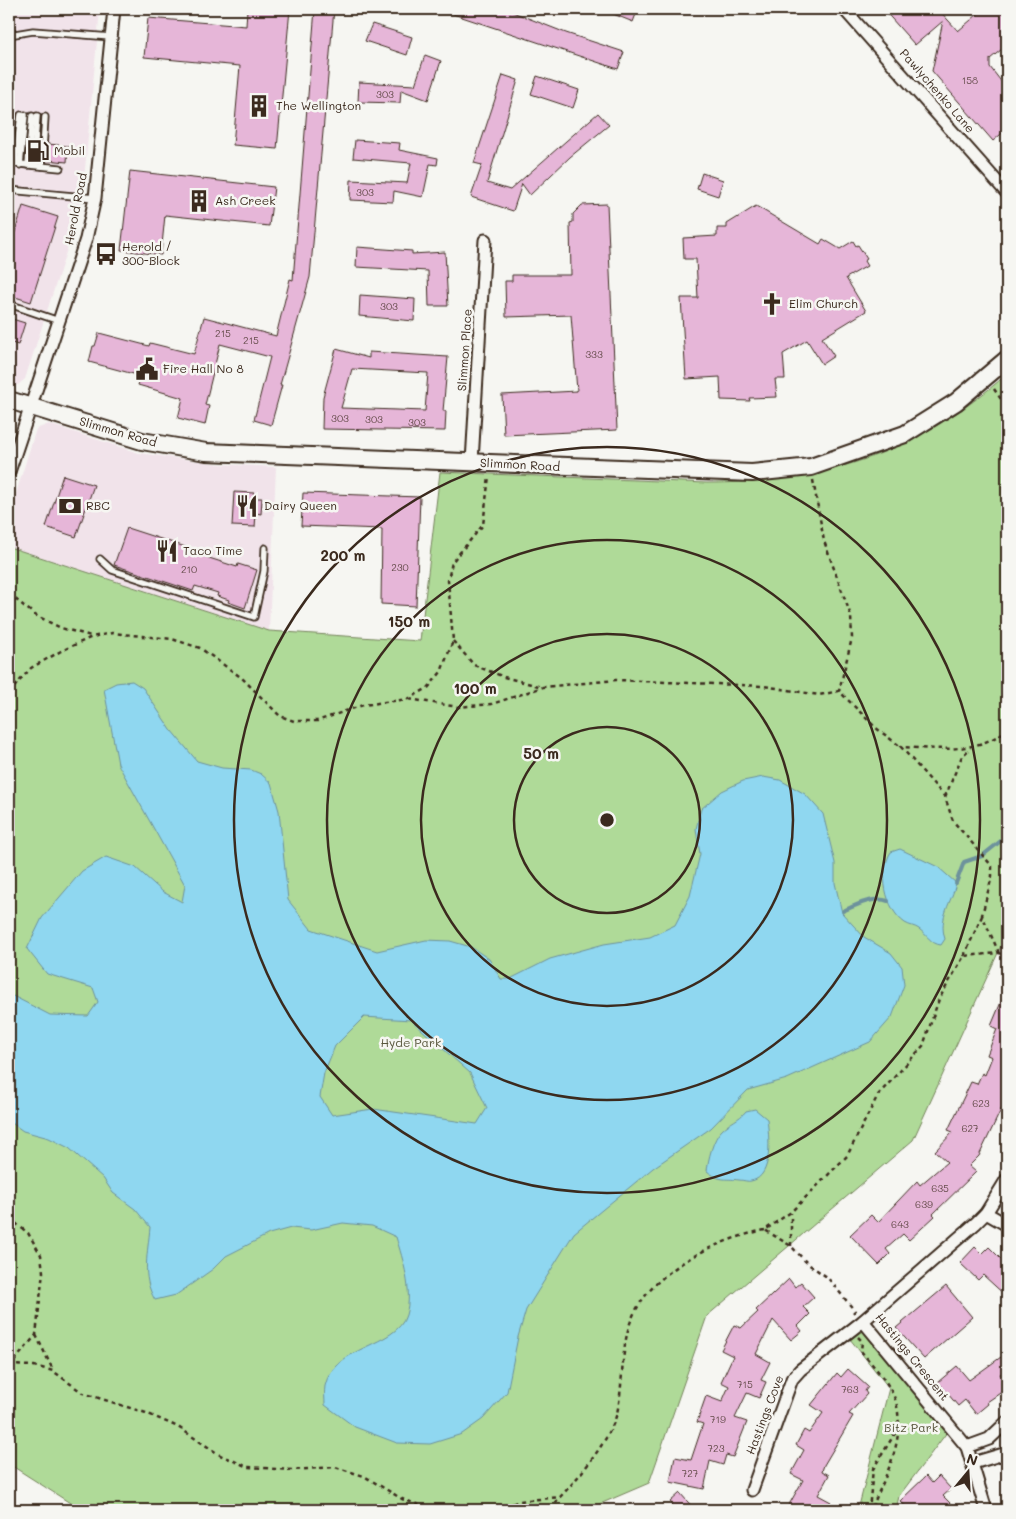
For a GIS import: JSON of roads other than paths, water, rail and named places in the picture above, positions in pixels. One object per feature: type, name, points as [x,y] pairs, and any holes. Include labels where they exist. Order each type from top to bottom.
[{"type":"street","name":"Herold Road","points":[[9,472],[86,239],[95,198],[114,9]]},
{"type":"street","name":"Pawlychenko Lane","points":[[844,9],[1007,193]]},
{"type":"street","name":"Slimmon Place","points":[[472,462],[485,240]]},
{"type":"street","name":"Slimmon Road","points":[[9,400],[142,441],[206,452],[285,457],[490,462],[565,467],[752,473],[811,467],[905,434],[956,402],[1007,358]]},
{"type":"street","name":"Hastings Crescent","points":[[986,1510],[968,1447],[863,1321],[986,1213],[1007,1179]]},
{"type":"street","points":[[986,1213],[1007,1225]]},
{"type":"street","name":"Hastings Cove","points":[[752,1490],[792,1379],[800,1370],[863,1321]]},
{"type":"street","points":[[968,1447],[989,1439],[1007,1422]]},
{"type":"street","points":[[973,1463],[1007,1454]]},
{"type":"lane","points":[[9,36],[33,31],[111,37]]},
{"type":"lane","points":[[9,146],[12,114]]},
{"type":"lane","points":[[23,115],[15,164],[60,168]]},
{"type":"lane","points":[[30,165],[35,116]]},
{"type":"lane","points":[[42,166],[45,117]]},
{"type":"lane","points":[[9,190],[95,198]]},
{"type":"lane","points":[[9,304],[59,320]]},
{"type":"lane","points":[[100,559],[112,570],[254,617],[264,571],[265,548]]},
{"type":"water","points":[[132,681],[143,688],[171,730],[197,761],[222,768],[251,770],[261,774],[271,783],[279,811],[288,900],[311,929],[377,951],[426,940],[450,941],[471,947],[489,959],[501,979],[510,979],[550,959],[604,944],[650,937],[675,925],[690,896],[700,854],[696,829],[701,809],[722,791],[743,781],[763,777],[780,780],[805,794],[823,814],[835,863],[835,883],[842,913],[864,937],[891,953],[902,967],[904,985],[892,1017],[870,1042],[787,1079],[748,1090],[711,1128],[653,1168],[574,1233],[526,1310],[518,1337],[507,1392],[483,1419],[462,1434],[430,1444],[397,1443],[355,1427],[325,1405],[325,1386],[331,1372],[340,1362],[391,1334],[400,1326],[406,1315],[408,1286],[396,1237],[372,1226],[343,1223],[311,1230],[291,1228],[269,1234],[226,1256],[213,1269],[176,1295],[155,1300],[148,1282],[147,1273],[150,1227],[135,1209],[113,1193],[103,1178],[69,1148],[49,1138],[23,1131],[9,1121],[9,994],[50,1015],[88,1016],[98,1002],[93,988],[47,974],[27,949],[42,918],[82,871],[106,857],[135,867],[163,892],[182,902],[185,885],[118,764],[104,689],[116,683]],"holes":[[[364,1017],[411,1020],[470,1073],[487,1108],[477,1124],[373,1109],[332,1115],[320,1097],[324,1073],[335,1046]]]},
{"type":"water","points":[[900,849],[938,867],[956,883],[944,917],[943,931],[945,939],[941,945],[932,941],[922,931],[905,923],[898,917],[888,900],[884,880],[887,860],[891,852]]},
{"type":"water","points":[[755,1109],[767,1119],[769,1145],[767,1164],[763,1172],[758,1178],[750,1181],[722,1179],[707,1171],[711,1149],[719,1134],[746,1111]]},
{"type":"waterway","points":[[956,883],[964,862],[982,856],[1007,836]]},
{"type":"waterway","points":[[843,911],[871,900],[888,901]]},
{"type":"place","name":"The Wellington","points":[[259,106]]},
{"type":"place","name":"Mobil","points":[[38,151]]},
{"type":"place","name":"Ash Creek","points":[[199,201]]},
{"type":"place","name":"Herold / 300-Block","points":[[106,254]]},
{"type":"place","name":"Elim Church","points":[[772,304]]},
{"type":"place","name":"Fire Hall No 8","points":[[147,369]]},
{"type":"place","name":"RBC","points":[[70,506]]},
{"type":"place","name":"Dairy Queen","points":[[247,506]]},
{"type":"place","name":"Taco Time","points":[[167,551]]},
{"type":"park label","name":"Hyde Park","points":[[411,1043]]},
{"type":"park label","name":"Bitz Park","points":[[911,1428]]}]
